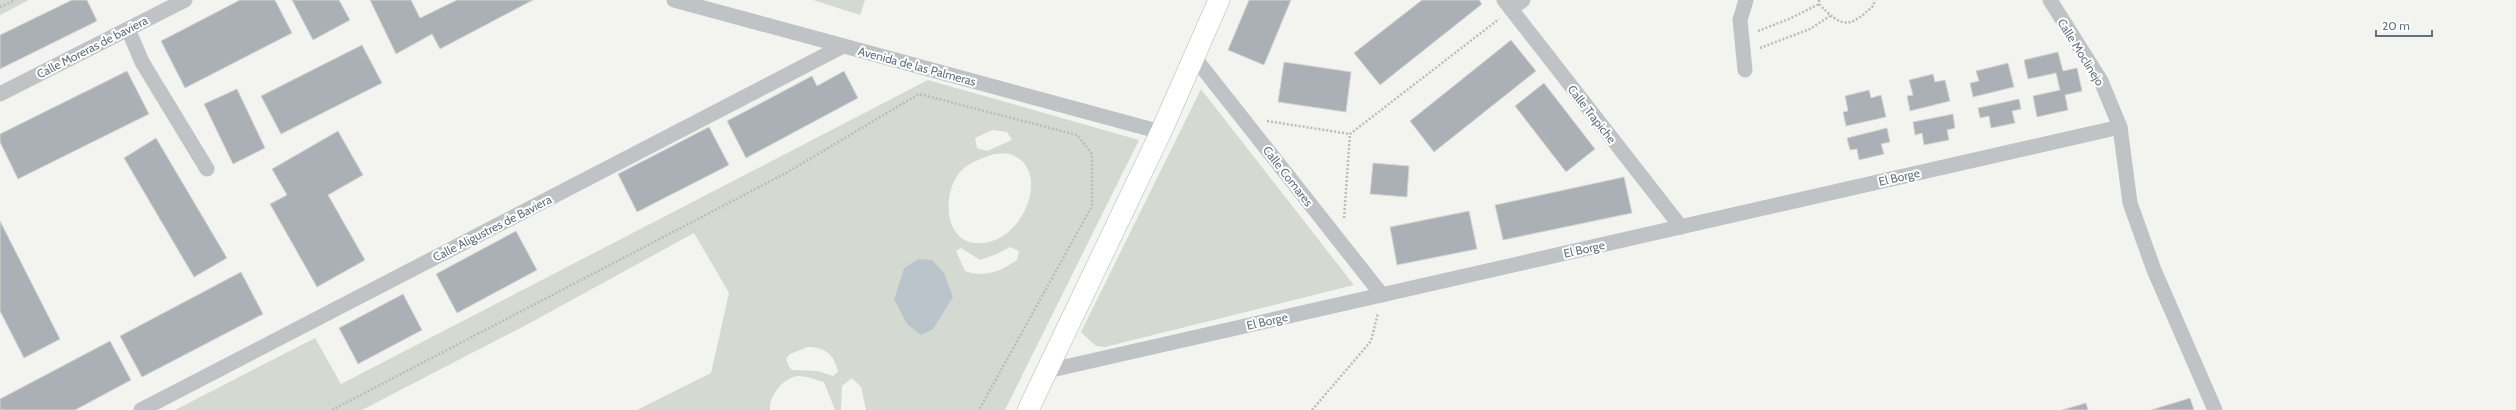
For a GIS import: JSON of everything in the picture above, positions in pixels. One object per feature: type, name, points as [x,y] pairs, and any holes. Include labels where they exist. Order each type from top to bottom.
[{"type":"street","name":"Calle Moreras de baviera","points":[[0,94],[185,0]]},
{"type":"street","name":"Avenida de las Palmeras","points":[[674,0],[1161,132]]},
{"type":"street","points":[[1028,410],[1161,132],[1219,0]]},
{"type":"street","points":[[1508,5],[1524,0]]},
{"type":"street","points":[[1745,70],[1740,20],[1746,0]]},
{"type":"street","name":"Calle Moclinejo","points":[[2050,0],[2100,81],[2120,127],[2130,202],[2154,270],[2216,410]]},
{"type":"street","name":"Calle Trapiche","points":[[1508,5],[1680,228]]},
{"type":"street","points":[[128,29],[142,62],[207,169]]},
{"type":"street","name":"Calle Aligustres de Baviera","points":[[141,410],[843,46]]},
{"type":"street","name":"Calle Comares","points":[[1194,57],[1382,295]]},
{"type":"street","name":"El Borge","points":[[1047,371],[2120,127]]},
{"type":"path","points":[[0,7],[15,0]]},
{"type":"path","points":[[1819,0],[1819,4],[1835,20],[1850,23],[1857,21],[1874,5],[1874,0]]},
{"type":"path","points":[[1742,34],[1762,30],[1819,4]]},
{"type":"path","points":[[1342,244],[1350,134],[1508,5]]},
{"type":"path","points":[[1743,51],[1766,47],[1810,29],[1830,16]]},
{"type":"path","points":[[332,410],[786,173],[919,94],[1077,135],[1092,154],[1092,206],[979,410]]},
{"type":"path","points":[[1242,118],[1350,134]]},
{"type":"path","points":[[1312,410],[1371,341],[1382,295]]},
{"type":"shaded area","points":[[0,0],[29,0],[0,15]]},
{"type":"shaded area","points":[[813,0],[865,0],[860,15]]},
{"type":"shaded area","points":[[928,80],[1139,140],[1005,410],[866,410],[861,387],[852,378],[842,386],[841,410],[835,410],[824,382],[799,376],[793,377],[778,388],[772,399],[770,410],[637,410],[711,373],[729,293],[694,233],[530,323],[362,410],[175,410],[315,338],[341,384]],"holes":[[[993,130],[1007,132],[1012,140],[987,151],[977,148],[975,138]],[[994,154],[1009,154],[1022,161],[1030,174],[1031,189],[1027,205],[1019,220],[1007,233],[992,241],[975,243],[964,240],[956,233],[951,223],[949,201],[955,179],[961,171],[972,163]],[[1010,247],[1019,251],[1017,260],[1011,264],[999,270],[979,274],[965,271],[956,251],[961,248],[980,260],[997,254]],[[918,259],[894,299],[904,268]],[[808,347],[814,347],[824,350],[832,357],[837,366],[838,372],[833,376],[818,371],[792,370],[786,359],[790,354]]]},
{"type":"shaded area","points":[[1201,89],[1354,285],[1105,347],[1096,346],[1081,332]]},
{"type":"shaded area","points":[[918,259],[932,260],[944,273],[953,297],[933,329],[921,335],[907,324],[894,299],[904,268]]},
{"type":"building","points":[[72,0],[87,0],[97,21],[0,69],[0,35]]},
{"type":"building","points":[[240,0],[275,0],[292,33],[185,88],[161,41]]},
{"type":"building","points":[[292,0],[339,0],[350,20],[313,40]]},
{"type":"building","points":[[370,0],[411,0],[420,18],[457,0],[533,0],[440,49],[432,34],[396,54]]},
{"type":"building","points":[[1249,0],[1291,0],[1264,65],[1228,50]]},
{"type":"building","points":[[1422,0],[1479,0],[1482,4],[1380,85],[1354,53]]},
{"type":"building","points":[[1511,40],[1536,71],[1434,152],[1410,121]]},
{"type":"building","points":[[362,45],[382,83],[281,134],[261,96]]},
{"type":"building","points":[[2058,52],[2063,71],[2077,68],[2082,91],[2065,95],[2068,110],[2037,117],[2033,96],[2060,90],[2056,73],[2028,79],[2024,60]]},
{"type":"building","points":[[1284,62],[1351,72],[1346,112],[1278,102]]},
{"type":"building","points":[[2008,63],[2014,87],[1973,97],[1970,83],[1979,81],[1976,71]]},
{"type":"building","points":[[127,71],[149,114],[18,179],[0,142],[0,134]]},
{"type":"building","points":[[844,71],[858,98],[746,158],[727,121],[812,76],[817,86]]},
{"type":"building","points":[[1933,74],[1935,82],[1945,80],[1950,101],[1910,111],[1907,96],[1913,95],[1909,80]]},
{"type":"building","points":[[1544,83],[1595,149],[1566,172],[1515,106]]},
{"type":"building","points":[[237,89],[265,148],[233,164],[204,104]]},
{"type":"building","points":[[1869,90],[1871,98],[1881,95],[1886,117],[1846,126],[1843,112],[1848,111],[1845,96]]},
{"type":"building","points":[[2019,99],[2021,109],[2012,111],[2015,123],[1991,128],[1989,116],[1980,118],[1978,108]]},
{"type":"building","points":[[1953,114],[1955,128],[1947,130],[1949,140],[1924,145],[1922,133],[1915,135],[1913,122]]},
{"type":"building","points":[[709,127],[729,165],[637,212],[618,174]]},
{"type":"building","points":[[1887,128],[1890,142],[1881,144],[1884,154],[1859,160],[1857,149],[1850,150],[1847,138]]},
{"type":"building","points":[[338,131],[363,175],[328,195],[365,260],[317,287],[270,204],[287,195],[272,169]]},
{"type":"building","points":[[156,138],[227,258],[194,277],[124,158]]},
{"type":"building","points":[[1373,163],[1409,166],[1407,197],[1370,194]]},
{"type":"building","points":[[1624,177],[1632,213],[1503,240],[1495,205]]},
{"type":"building","points":[[1469,211],[1477,249],[1397,265],[1390,227]]},
{"type":"building","points":[[0,221],[60,339],[24,358],[0,311]]},
{"type":"building","points":[[516,231],[537,270],[457,313],[436,274]]},
{"type":"building","points":[[241,272],[263,314],[142,377],[120,336]]},
{"type":"building","points":[[403,294],[422,330],[358,364],[339,328]]},
{"type":"building","points":[[110,341],[131,380],[75,410],[0,410],[0,399]]},
{"type":"building","points":[[2190,398],[2194,410],[2151,410]]},
{"type":"building","points":[[2086,403],[2088,410],[2062,410]]}]
